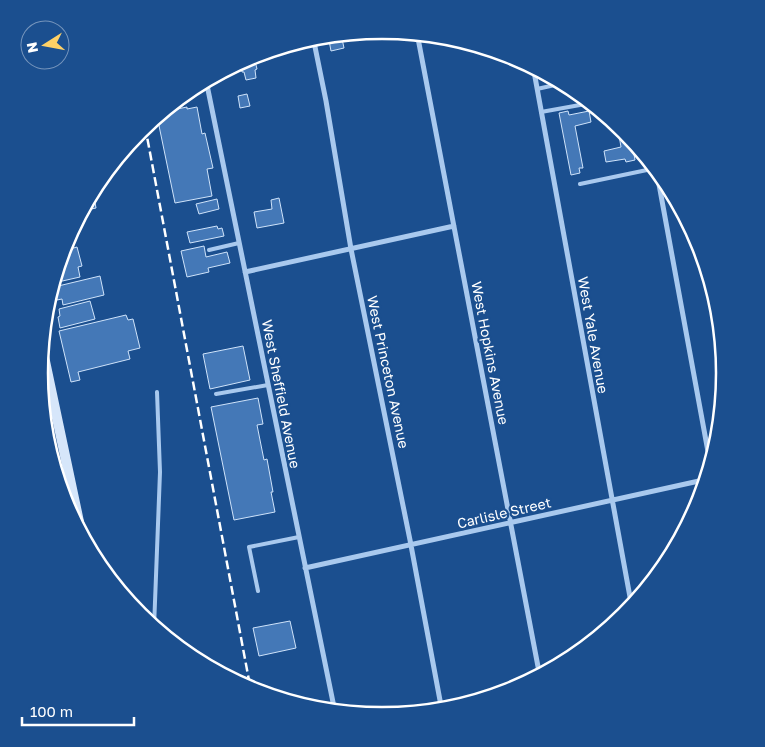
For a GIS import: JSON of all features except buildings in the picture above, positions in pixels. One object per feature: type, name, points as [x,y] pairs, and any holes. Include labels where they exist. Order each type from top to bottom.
[{"type":"main road","points":[[48,376],[76,509]]},
{"type":"street","name":"West Hopkins Avenue","points":[[418,41],[512,522],[539,670]]},
{"type":"street","name":"West Princeton Avenue","points":[[315,46],[351,249],[411,545],[441,703]]},
{"type":"street","name":"West Yale Avenue","points":[[535,75],[630,598]]},
{"type":"street","name":"West Sheffield Avenue","points":[[208,88],[333,704]]},
{"type":"street","points":[[659,185],[708,452]]},
{"type":"street","points":[[245,272],[454,226]]},
{"type":"street","name":"Carlisle Street","points":[[305,568],[699,481]]},
{"type":"lane","points":[[537,89],[553,86]]},
{"type":"lane","points":[[541,112],[581,105]]},
{"type":"lane","points":[[580,184],[648,170]]},
{"type":"lane","points":[[208,250],[239,243]]},
{"type":"lane","points":[[216,394],[268,385]]},
{"type":"lane","points":[[154,618],[160,472],[157,392]]},
{"type":"lane","points":[[258,592],[249,547],[299,537]]},
{"type":"railway","points":[[147,136],[249,681]]}]
